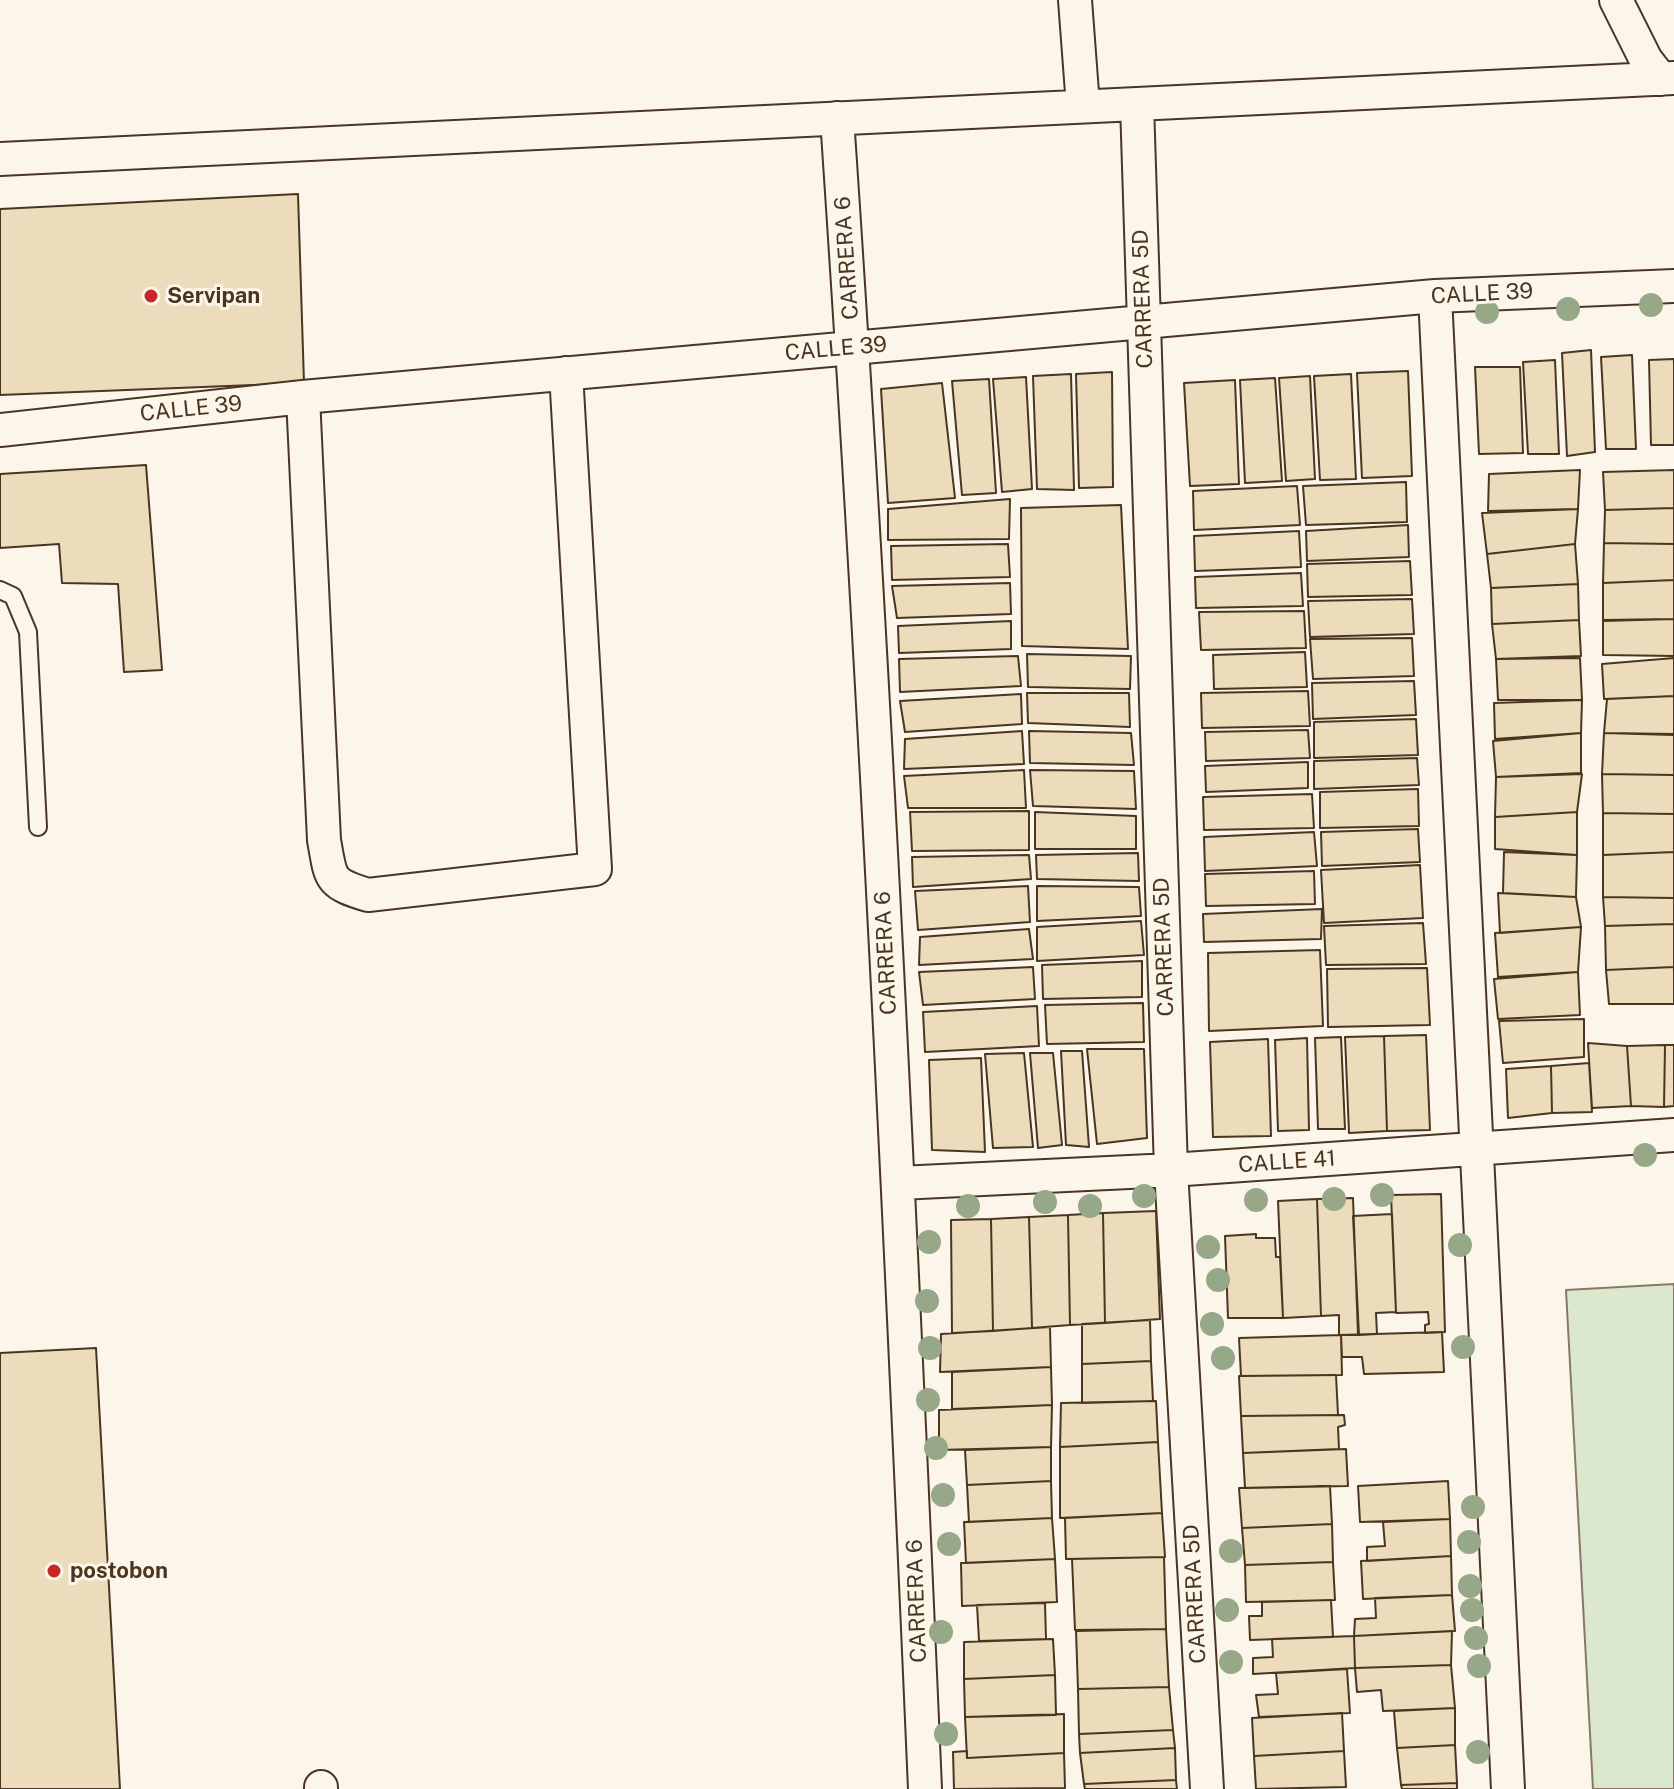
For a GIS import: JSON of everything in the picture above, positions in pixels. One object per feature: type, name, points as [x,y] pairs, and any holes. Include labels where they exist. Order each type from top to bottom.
[{"type":"street","points":[[1075,0],[1083,106]]},
{"type":"street","points":[[1616,0],[1646,60],[1667,79]]},
{"type":"street","points":[[0,159],[1667,79]]},
{"type":"street","name":"CARRERA 5D","points":[[1137,104],[1171,1170],[1207,1789]]},
{"type":"street","name":"CARRERA 6","points":[[837,118],[853,347],[899,1183],[925,1789]]},
{"type":"street","name":"CALLE 39","points":[[0,430],[303,397],[1435,296],[1674,286]]},
{"type":"street","points":[[1435,296],[1508,1789]]},
{"type":"street","points":[[303,397],[324,840],[330,874],[340,886],[368,895],[595,869],[566,373]]},
{"type":"street","name":"CALLE 41","points":[[899,1183],[1171,1170],[1674,1135]]},
{"type":"lane","points":[[0,590],[13,596],[28,632],[38,827]]},
{"type":"green space","points":[[1674,1284],[1674,1789],[1593,1789],[1566,1290]]},
{"type":"building","name":"Servipan","points":[[298,194],[304,383],[0,395],[0,209]]},
{"type":"building","points":[[1591,350],[1595,452],[1567,456],[1562,353]]},
{"type":"building","points":[[1632,355],[1636,449],[1606,449],[1601,357]]},
{"type":"building","points":[[1674,359],[1674,445],[1651,445],[1649,360]]},
{"type":"building","points":[[1555,360],[1559,454],[1528,454],[1523,362]]},
{"type":"building","points":[[1475,367],[1520,367],[1523,453],[1479,454]]},
{"type":"building","points":[[1408,371],[1412,476],[1362,478],[1357,373]]},
{"type":"building","points":[[1112,372],[1113,487],[1079,488],[1076,374]]},
{"type":"building","points":[[1071,374],[1074,490],[1037,489],[1033,376]]},
{"type":"building","points":[[1351,374],[1356,479],[1320,480],[1314,376]]},
{"type":"building","points":[[1310,376],[1315,479],[1286,481],[1279,378]]},
{"type":"building","points":[[1026,377],[1032,489],[1002,492],[993,379]]},
{"type":"building","points":[[1275,378],[1282,481],[1245,483],[1240,380]]},
{"type":"building","points":[[989,379],[996,493],[962,495],[952,381]]},
{"type":"building","points":[[1235,380],[1239,484],[1190,486],[1184,383]]},
{"type":"building","points":[[942,383],[955,498],[888,503],[881,389]]},
{"type":"building","points":[[146,465],[162,670],[124,672],[118,584],[62,583],[59,544],[0,548],[0,474]]},
{"type":"building","points":[[1580,470],[1578,509],[1488,511],[1489,474]]},
{"type":"building","points":[[1674,470],[1674,508],[1605,510],[1603,472]]},
{"type":"building","points":[[1406,482],[1407,522],[1306,525],[1303,486]]},
{"type":"building","points":[[1297,486],[1300,525],[1194,530],[1193,491]]},
{"type":"building","points":[[1010,499],[1009,539],[888,540],[888,509]]},
{"type":"building","points":[[1121,505],[1128,649],[1022,646],[1021,508]]},
{"type":"building","points":[[1674,508],[1674,544],[1604,543],[1605,510]]},
{"type":"building","points":[[1578,509],[1575,544],[1487,554],[1482,513]]},
{"type":"building","points":[[1408,525],[1409,557],[1307,561],[1306,531]]},
{"type":"building","points":[[1299,531],[1301,567],[1195,571],[1194,536]]},
{"type":"building","points":[[1604,543],[1674,544],[1674,580],[1603,583]]},
{"type":"building","points":[[1008,544],[1010,577],[892,580],[891,546]]},
{"type":"building","points":[[1575,544],[1578,584],[1491,588],[1487,554]]},
{"type":"building","points":[[1410,561],[1412,595],[1308,597],[1307,564]]},
{"type":"building","points":[[1301,573],[1303,606],[1196,608],[1195,577]]},
{"type":"building","points":[[1674,580],[1674,619],[1603,620],[1603,583]]},
{"type":"building","points":[[1010,583],[1011,614],[897,618],[892,586]]},
{"type":"building","points":[[1578,584],[1579,620],[1492,624],[1491,588]]},
{"type":"building","points":[[1412,599],[1414,634],[1310,637],[1308,601]]},
{"type":"building","points":[[1304,611],[1306,648],[1201,650],[1199,612]]},
{"type":"building","points":[[1674,619],[1674,656],[1603,655],[1603,621]]},
{"type":"building","points":[[1579,620],[1581,656],[1496,659],[1492,624]]},
{"type":"building","points":[[1011,621],[1011,649],[899,653],[898,626]]},
{"type":"building","points":[[1412,638],[1414,676],[1313,679],[1310,639]]},
{"type":"building","points":[[1305,652],[1307,687],[1214,689],[1213,655]]},
{"type":"building","points":[[1027,654],[1131,656],[1130,689],[1028,687]]},
{"type":"building","points":[[1018,656],[1021,686],[900,692],[899,659]]},
{"type":"building","points":[[1580,658],[1582,700],[1498,700],[1496,659]]},
{"type":"building","points":[[1674,658],[1674,696],[1604,699],[1602,664]]},
{"type":"building","points":[[1414,681],[1416,715],[1313,719],[1312,683]]},
{"type":"building","points":[[1308,691],[1310,726],[1202,728],[1201,693]]},
{"type":"building","points":[[1027,693],[1129,693],[1130,727],[1028,723]]},
{"type":"building","points":[[1021,694],[1022,724],[905,732],[900,701]]},
{"type":"building","points":[[1674,696],[1674,734],[1604,733],[1607,699]]},
{"type":"building","points":[[1582,700],[1581,733],[1495,739],[1494,703]]},
{"type":"building","points":[[1416,719],[1418,755],[1314,758],[1314,722]]},
{"type":"building","points":[[1308,730],[1310,758],[1206,761],[1205,732]]},
{"type":"building","points":[[1022,731],[1024,764],[904,769],[905,739]]},
{"type":"building","points":[[1029,731],[1131,733],[1134,765],[1030,763]]},
{"type":"building","points":[[1581,733],[1581,773],[1496,777],[1493,741]]},
{"type":"building","points":[[1604,733],[1674,735],[1674,775],[1602,774]]},
{"type":"building","points":[[1417,758],[1419,785],[1314,789],[1314,761]]},
{"type":"building","points":[[1308,762],[1308,788],[1206,792],[1205,766]]},
{"type":"building","points":[[1024,770],[1026,808],[908,808],[904,776]]},
{"type":"building","points":[[1030,770],[1134,771],[1136,809],[1033,806]]},
{"type":"building","points":[[1582,774],[1577,812],[1495,817],[1496,777]]},
{"type":"building","points":[[1602,774],[1674,775],[1674,814],[1603,813]]},
{"type":"building","points":[[1418,789],[1419,826],[1320,828],[1320,792]]},
{"type":"building","points":[[1312,794],[1314,828],[1204,830],[1203,797]]},
{"type":"building","points":[[1029,811],[1029,850],[912,851],[910,812]]},
{"type":"building","points":[[1035,812],[1136,816],[1136,849],[1035,849]]},
{"type":"building","points":[[1577,812],[1577,855],[1495,849],[1495,817]]},
{"type":"building","points":[[1603,813],[1674,814],[1674,852],[1603,855]]},
{"type":"building","points":[[1418,829],[1420,862],[1322,866],[1321,832]]},
{"type":"building","points":[[1314,832],[1317,866],[1205,871],[1204,837]]},
{"type":"building","points":[[1504,852],[1577,855],[1576,897],[1503,893]]},
{"type":"building","points":[[1674,852],[1674,898],[1603,897],[1603,855]]},
{"type":"building","points":[[1138,853],[1139,881],[1037,879],[1036,855]]},
{"type":"building","points":[[1029,855],[1031,879],[913,887],[912,857]]},
{"type":"building","points":[[1420,865],[1423,918],[1324,923],[1321,870]]},
{"type":"building","points":[[1314,871],[1315,904],[1206,906],[1205,874]]},
{"type":"building","points":[[1028,886],[1030,922],[918,930],[915,891]]},
{"type":"building","points":[[1037,886],[1139,887],[1141,916],[1037,921]]},
{"type":"building","points":[[1498,893],[1576,897],[1581,927],[1500,933]]},
{"type":"building","points":[[1603,897],[1674,898],[1674,924],[1605,926]]},
{"type":"building","points":[[1322,909],[1321,939],[1204,942],[1203,914]]},
{"type":"building","points":[[1141,921],[1144,955],[1037,961],[1037,927]]},
{"type":"building","points":[[1423,923],[1426,964],[1326,965],[1324,926]]},
{"type":"building","points":[[1674,924],[1674,967],[1606,970],[1605,926]]},
{"type":"building","points":[[1581,927],[1578,972],[1498,977],[1495,933]]},
{"type":"building","points":[[1029,929],[1033,959],[919,965],[920,937]]},
{"type":"building","points":[[1320,950],[1323,1026],[1209,1031],[1208,953]]},
{"type":"building","points":[[1142,961],[1142,997],[1043,999],[1042,965]]},
{"type":"building","points":[[1033,967],[1035,999],[923,1005],[919,972]]},
{"type":"building","points":[[1674,967],[1674,1004],[1609,1004],[1606,970]]},
{"type":"building","points":[[1427,968],[1430,1025],[1328,1027],[1327,969]]},
{"type":"building","points":[[1578,972],[1580,1015],[1498,1019],[1494,979]]},
{"type":"building","points":[[1143,1003],[1144,1042],[1047,1044],[1045,1005]]},
{"type":"building","points":[[1037,1006],[1039,1046],[925,1052],[923,1012]]},
{"type":"building","points":[[1584,1019],[1584,1057],[1503,1063],[1499,1021]]},
{"type":"building","points":[[1426,1035],[1430,1130],[1387,1131],[1384,1036]]},
{"type":"building","points":[[1384,1036],[1387,1131],[1349,1133],[1345,1037]]},
{"type":"building","points":[[1341,1037],[1345,1129],[1318,1129],[1315,1038]]},
{"type":"building","points":[[1307,1038],[1309,1130],[1278,1131],[1275,1040]]},
{"type":"building","points":[[1268,1039],[1271,1136],[1213,1137],[1210,1042]]},
{"type":"building","points":[[1588,1043],[1627,1046],[1631,1106],[1592,1108]]},
{"type":"building","points":[[1665,1045],[1674,1045],[1674,1106],[1664,1107]]},
{"type":"building","points":[[1665,1045],[1664,1107],[1631,1106],[1627,1046]]},
{"type":"building","points":[[1087,1049],[1144,1049],[1147,1138],[1097,1144]]},
{"type":"building","points":[[1061,1051],[1082,1051],[1089,1147],[1066,1145]]},
{"type":"building","points":[[1024,1053],[1033,1147],[993,1148],[985,1054]]},
{"type":"building","points":[[1030,1053],[1053,1053],[1062,1145],[1038,1148]]},
{"type":"building","points":[[981,1058],[985,1152],[932,1150],[929,1060]]},
{"type":"building","points":[[1589,1063],[1592,1112],[1552,1113],[1551,1066]]},
{"type":"building","points":[[1551,1066],[1552,1113],[1508,1118],[1506,1069]]},
{"type":"building","points":[[1441,1194],[1445,1332],[1425,1333],[1425,1325],[1429,1324],[1428,1312],[1396,1313],[1391,1195]]},
{"type":"building","points":[[1353,1198],[1358,1335],[1339,1335],[1339,1315],[1321,1316],[1317,1199]]},
{"type":"building","points":[[1317,1199],[1321,1316],[1283,1318],[1278,1201]]},
{"type":"building","points":[[1156,1211],[1160,1319],[1105,1323],[1103,1213]]},
{"type":"building","points":[[1103,1213],[1105,1323],[1070,1325],[1068,1215]]},
{"type":"building","points":[[1392,1214],[1396,1312],[1376,1313],[1377,1334],[1359,1335],[1353,1216]]},
{"type":"building","points":[[1068,1215],[1070,1325],[1032,1328],[1029,1217]]},
{"type":"building","points":[[1029,1217],[1032,1328],[993,1331],[991,1219]]},
{"type":"building","points":[[991,1219],[993,1331],[952,1333],[951,1220]]},
{"type":"building","points":[[1256,1234],[1256,1238],[1275,1238],[1276,1257],[1280,1257],[1283,1318],[1228,1318],[1225,1236]]},
{"type":"building","points":[[1150,1320],[1151,1361],[1082,1364],[1082,1324]]},
{"type":"building","points":[[1050,1327],[1051,1367],[940,1372],[941,1334]]},
{"type":"building","points":[[1442,1332],[1444,1372],[1364,1374],[1362,1357],[1342,1357],[1341,1335]]},
{"type":"building","points":[[1341,1335],[1342,1375],[1241,1376],[1239,1338]]},
{"type":"building","name":"postobon","points":[[96,1348],[120,1789],[0,1789],[0,1353]]},
{"type":"building","points":[[1151,1361],[1153,1401],[1082,1403],[1082,1364]]},
{"type":"building","points":[[1051,1367],[1052,1405],[952,1409],[952,1372]]},
{"type":"building","points":[[1336,1375],[1338,1415],[1241,1416],[1239,1376]]},
{"type":"building","points":[[1156,1401],[1158,1442],[1060,1447],[1061,1403]]},
{"type":"building","points":[[1052,1405],[1051,1447],[939,1450],[939,1410]]},
{"type":"building","points":[[1344,1415],[1345,1425],[1338,1427],[1339,1449],[1243,1453],[1241,1416]]},
{"type":"building","points":[[1158,1442],[1162,1513],[1060,1518],[1060,1447]]},
{"type":"building","points":[[1051,1447],[1051,1481],[967,1485],[965,1450]]},
{"type":"building","points":[[1346,1449],[1348,1486],[1245,1488],[1243,1453]]},
{"type":"building","points":[[1051,1481],[1052,1518],[969,1522],[967,1485]]},
{"type":"building","points":[[1448,1481],[1450,1519],[1360,1522],[1358,1486]]},
{"type":"building","points":[[1330,1486],[1332,1524],[1242,1528],[1239,1488]]},
{"type":"building","points":[[1162,1513],[1165,1557],[1066,1559],[1065,1518]]},
{"type":"building","points":[[1052,1518],[1055,1559],[966,1563],[964,1522]]},
{"type":"building","points":[[1450,1519],[1451,1556],[1367,1561],[1367,1547],[1385,1546],[1383,1522]]},
{"type":"building","points":[[1332,1524],[1333,1562],[1245,1565],[1242,1528]]},
{"type":"building","points":[[1451,1556],[1452,1595],[1363,1599],[1361,1561]]},
{"type":"building","points":[[1164,1557],[1166,1629],[1075,1630],[1072,1559]]},
{"type":"building","points":[[1055,1559],[1057,1602],[962,1606],[961,1563]]},
{"type":"building","points":[[1333,1562],[1335,1600],[1246,1602],[1245,1565]]},
{"type":"building","points":[[1452,1595],[1455,1631],[1354,1636],[1355,1619],[1376,1618],[1375,1598]]},
{"type":"building","points":[[1331,1600],[1333,1637],[1250,1640],[1249,1616],[1262,1616],[1262,1602]]},
{"type":"building","points":[[1045,1603],[1046,1639],[979,1641],[977,1605]]},
{"type":"building","points":[[1166,1629],[1169,1687],[1078,1689],[1076,1631]]},
{"type":"building","points":[[1452,1631],[1451,1665],[1355,1668],[1354,1636]]},
{"type":"building","points":[[1354,1636],[1355,1668],[1253,1674],[1253,1658],[1273,1657],[1272,1639]]},
{"type":"building","points":[[1053,1639],[1055,1675],[964,1679],[964,1642]]},
{"type":"building","points":[[1451,1665],[1455,1708],[1383,1711],[1381,1690],[1357,1692],[1355,1668]]},
{"type":"building","points":[[1347,1669],[1350,1713],[1259,1717],[1256,1695],[1278,1694],[1276,1673]]},
{"type":"building","points":[[1055,1675],[1056,1715],[965,1717],[964,1679]]},
{"type":"building","points":[[1169,1687],[1173,1730],[1079,1734],[1078,1689]]},
{"type":"building","points":[[1455,1708],[1455,1745],[1397,1748],[1394,1711]]},
{"type":"building","points":[[1342,1713],[1344,1751],[1254,1756],[1252,1718]]},
{"type":"building","points":[[1064,1714],[1064,1753],[967,1758],[965,1717]]},
{"type":"building","points":[[1173,1730],[1175,1748],[1080,1753],[1079,1734]]},
{"type":"building","points":[[1455,1745],[1457,1783],[1401,1785],[1397,1748]]},
{"type":"building","points":[[1175,1748],[1176,1780],[1084,1784],[1080,1753]]},
{"type":"building","points":[[967,1751],[967,1758],[1064,1753],[1065,1788],[954,1789],[953,1752]]},
{"type":"building","points":[[1344,1751],[1346,1787],[1256,1789],[1254,1756]]},
{"type":"building","points":[[1176,1780],[1177,1789],[1085,1789],[1084,1784]]},
{"type":"building","points":[[1457,1783],[1457,1789],[1402,1789],[1401,1785]]},
{"type":"place","name":"Servipan","points":[[151,296]]},
{"type":"place","name":"postobon","points":[[54,1571]]}]
